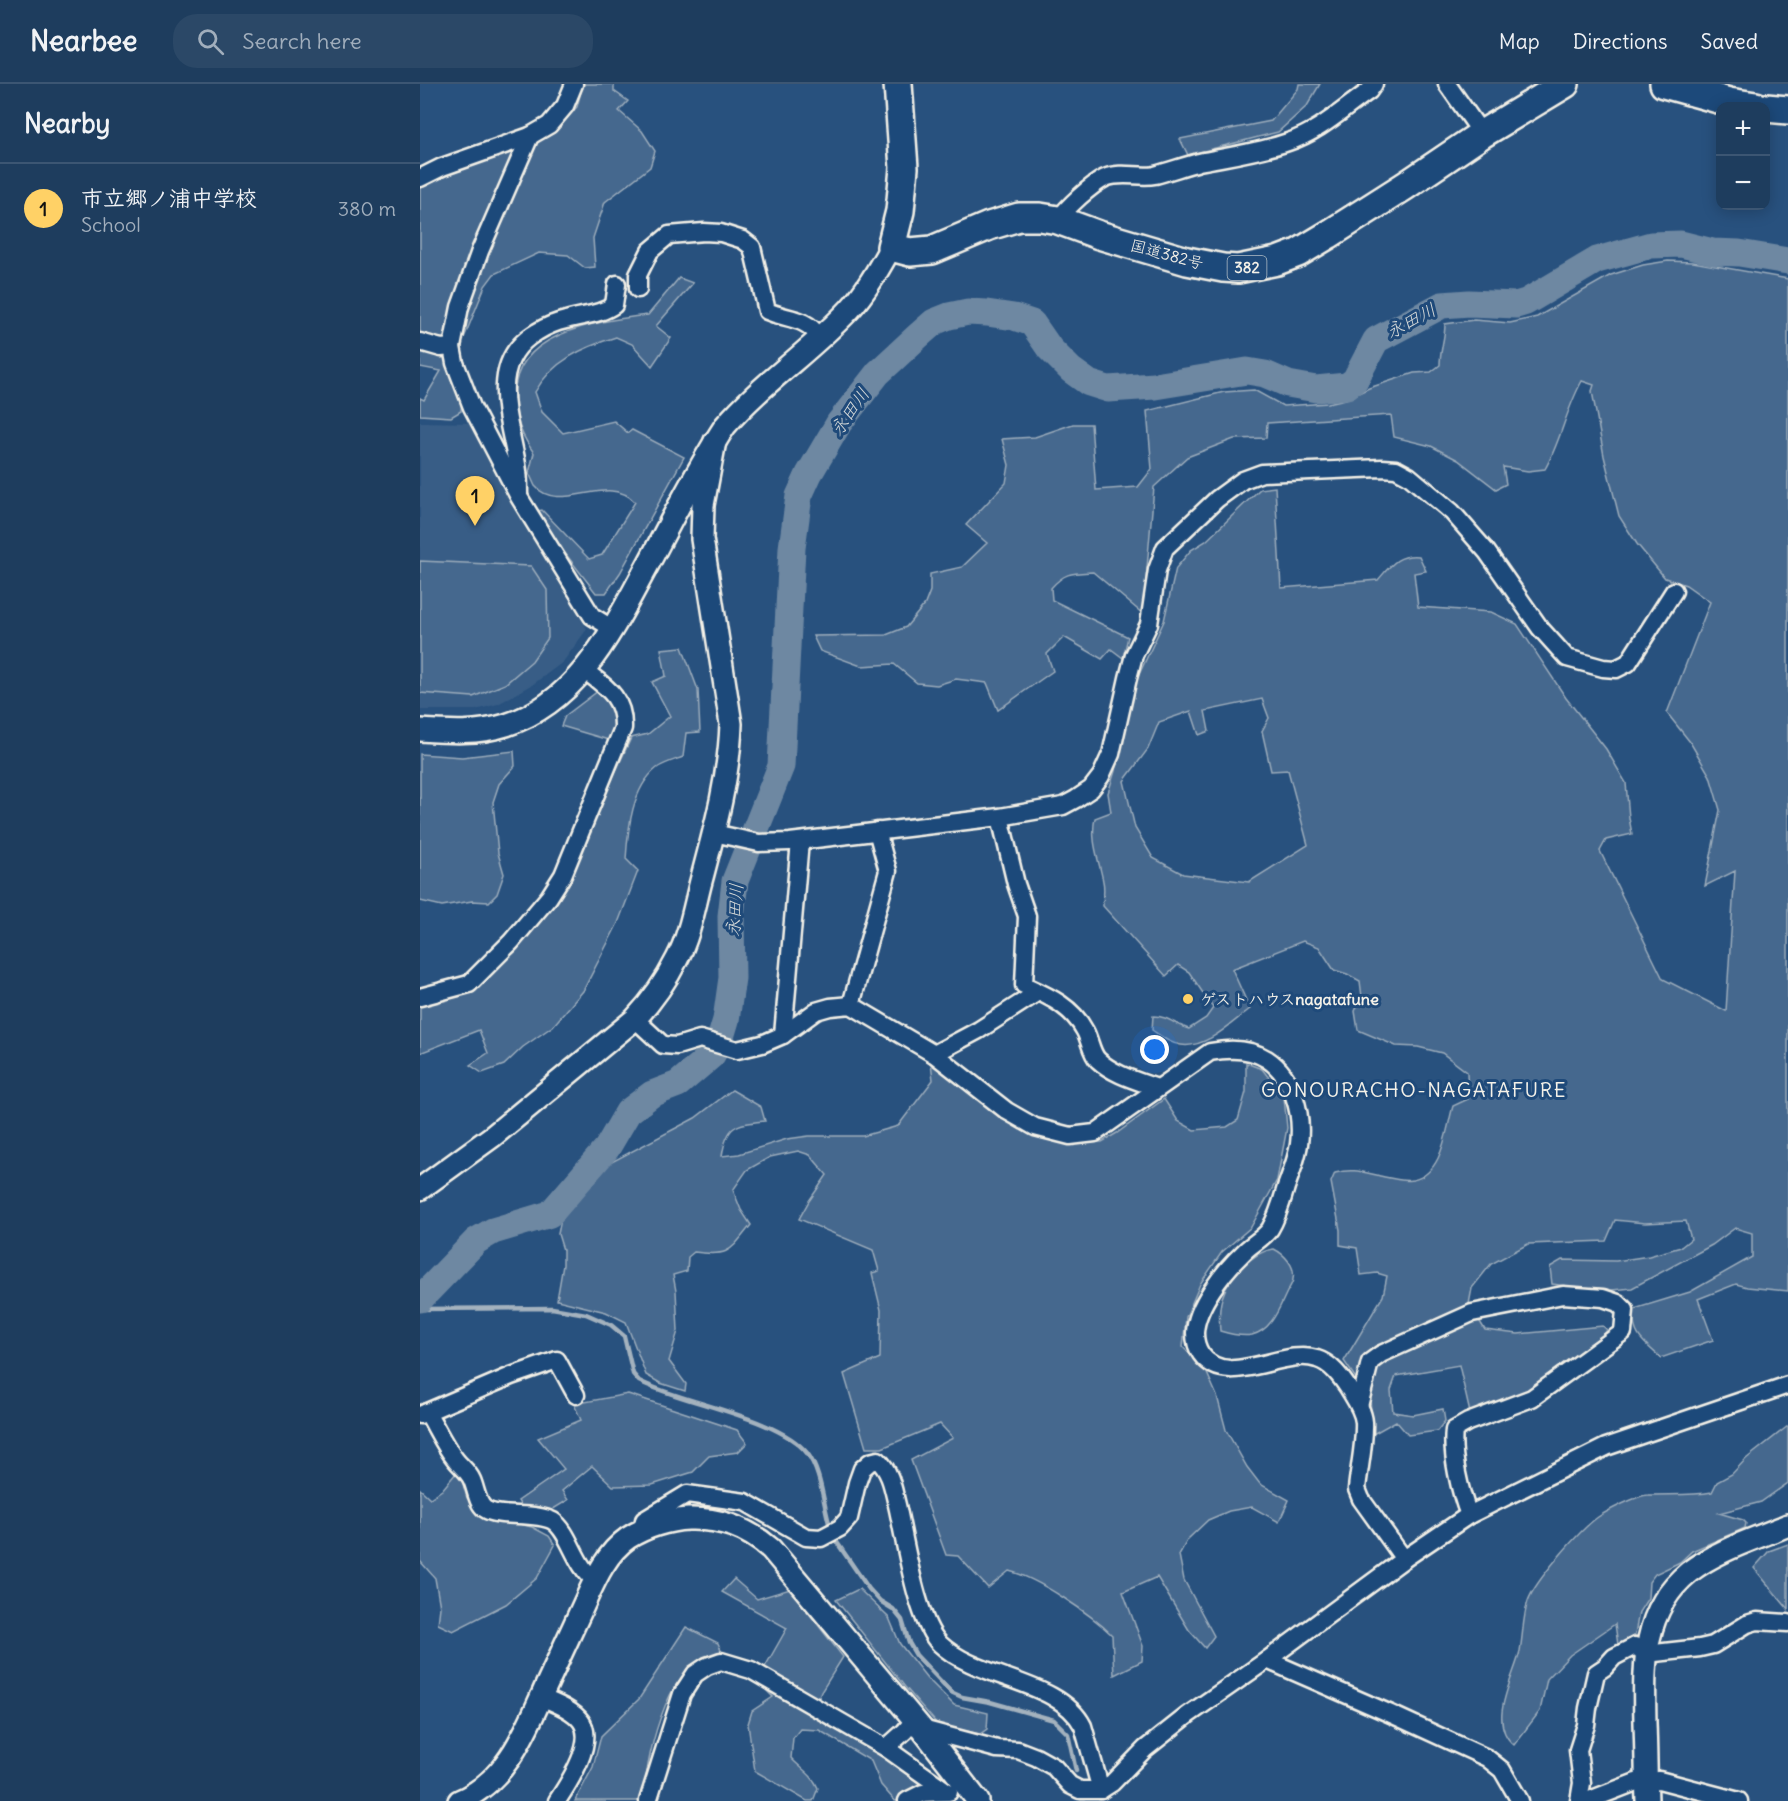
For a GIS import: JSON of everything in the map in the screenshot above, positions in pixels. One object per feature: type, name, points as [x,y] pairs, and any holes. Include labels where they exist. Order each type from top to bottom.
[{"type":"highway","points":[[891,247],[900,211],[904,168],[898,84]]},
{"type":"highway","name":"国道382号","points":[[891,247],[910,252],[932,250],[989,226],[1019,218],[1058,220],[1098,235],[1187,261],[1223,268],[1238,269],[1258,266],[1298,253],[1405,186],[1482,134],[1565,84]]},
{"type":"highway","points":[[1664,84],[1729,102]]},
{"type":"highway","points":[[1770,108],[1788,110]]},
{"type":"street","points":[[420,178],[442,167],[530,135],[549,125],[565,106],[574,84]]},
{"type":"street","points":[[1058,220],[1066,208],[1106,178],[1119,175],[1154,175],[1172,168],[1289,142],[1315,130],[1369,91],[1374,84]]},
{"type":"street","points":[[1447,84],[1482,134]]},
{"type":"street","points":[[530,135],[480,251],[460,307],[452,347],[455,363],[472,407],[519,497],[592,616],[613,629]]},
{"type":"street","points":[[638,289],[638,274],[650,251],[669,235],[704,232],[733,236],[752,247],[767,311],[802,320],[820,337]]},
{"type":"street","points":[[420,730],[473,732],[508,724],[538,709],[557,696],[584,670],[613,629],[724,426],[850,308],[872,280],[891,247]]},
{"type":"street","points":[[519,497],[519,472],[505,402],[507,367],[518,349],[535,333],[565,320],[605,311],[614,305],[617,284]]},
{"type":"street","points":[[420,342],[441,348],[452,347]]},
{"type":"street","points":[[420,1189],[493,1136],[635,1018],[655,995],[679,957],[714,833],[730,750],[731,724],[702,539],[703,505],[715,441]]},
{"type":"street","points":[[714,833],[759,843],[800,841],[1000,817],[1063,806],[1091,789],[1111,754],[1134,655],[1149,624],[1157,570],[1165,548],[1217,499],[1243,480],[1262,472],[1382,468],[1396,470],[1409,476],[1452,512],[1487,552],[1540,628],[1567,658],[1603,668],[1616,669],[1628,663],[1674,591]]},
{"type":"street","points":[[420,997],[469,984],[511,942],[549,897],[563,875],[622,728],[623,717],[620,703],[608,688],[584,670]]},
{"type":"street","points":[[1000,817],[1016,884],[1027,916],[1024,985],[1071,1010],[1079,1019],[1099,1061],[1128,1077],[1157,1088]]},
{"type":"street","points":[[851,1005],[888,871],[877,831]]},
{"type":"street","points":[[783,1035],[800,841]]},
{"type":"street","points":[[934,1054],[979,1030],[1038,992]]},
{"type":"street","points":[[635,1018],[663,1045],[677,1046],[700,1039],[737,1050],[762,1044],[783,1035],[816,1011],[851,1005],[934,1054],[1016,1116],[1035,1127],[1070,1136],[1095,1133],[1210,1052],[1226,1049],[1257,1053],[1271,1062],[1291,1086],[1296,1100],[1299,1143],[1276,1218],[1268,1231],[1243,1252],[1222,1275],[1199,1312],[1195,1333],[1197,1348],[1214,1366],[1229,1370],[1302,1357],[1316,1358],[1330,1366],[1345,1382],[1364,1420],[1357,1489],[1361,1499],[1404,1559]]},
{"type":"street","points":[[1359,1406],[1370,1362],[1381,1354],[1472,1313],[1563,1295],[1603,1298],[1618,1303],[1625,1310],[1623,1332],[1532,1398],[1468,1422],[1454,1430],[1453,1449],[1464,1504],[1469,1515]]},
{"type":"street","points":[[576,1395],[557,1360],[511,1376],[424,1414],[455,1460],[467,1471],[477,1498],[485,1509],[496,1513],[540,1518],[554,1522],[587,1575],[595,1580]]},
{"type":"street","points":[[886,1748],[905,1731],[918,1725],[997,1749],[1018,1750],[1054,1767],[1070,1785],[1080,1790],[1101,1790],[1145,1749],[1188,1715],[1404,1559],[1469,1515],[1606,1447],[1788,1385]]},
{"type":"street","points":[[642,1530],[644,1520],[687,1494],[745,1502],[806,1537],[821,1538],[840,1528],[849,1518],[856,1483],[862,1469],[870,1461],[878,1460],[886,1468],[893,1489],[919,1601],[930,1630],[939,1644],[981,1669],[1054,1696],[1066,1704],[1078,1716],[1083,1726],[1101,1790]]},
{"type":"street","points":[[459,1801],[479,1790],[503,1767],[515,1750],[595,1580],[613,1552],[627,1539],[642,1530],[663,1523],[700,1519],[739,1527],[756,1536],[771,1549],[972,1793]]},
{"type":"street","points":[[1646,1791],[1644,1683],[1646,1654],[1658,1609],[1677,1584],[1708,1559],[1788,1525]]},
{"type":"street","points":[[1579,1801],[1582,1783],[1578,1750],[1586,1725],[1596,1674],[1614,1657],[1635,1646],[1646,1654],[1713,1645],[1747,1624],[1757,1621],[1788,1623]]},
{"type":"street","points":[[648,1801],[682,1694],[695,1674],[721,1660],[751,1670],[886,1748],[945,1790],[954,1793],[972,1793]]},
{"type":"street","points":[[1267,1660],[1487,1758],[1502,1770],[1520,1801]]},
{"type":"street","points":[[541,1697],[575,1715],[582,1722],[585,1730],[586,1737],[582,1755],[557,1801]]},
{"type":"street","points":[[1587,1801],[1646,1791],[1659,1780],[1739,1801]]},
{"type":"street","points":[[907,1801],[923,1793],[945,1790]]},
{"type":"shaded area","points":[[583,84],[614,84],[614,91],[628,101],[619,111],[642,131],[655,151],[650,167],[605,202],[593,238],[595,267],[585,268],[568,255],[539,253],[494,274],[485,286],[464,338],[449,338],[462,397],[461,411],[451,417],[420,415],[420,398],[424,400],[441,371],[420,367],[420,189],[437,176],[540,138],[557,129],[577,107]]},
{"type":"shaded area","points":[[1299,84],[1320,84],[1307,106],[1278,132],[1188,155],[1180,139],[1271,121],[1298,89]]},
{"type":"shaded area","points":[[1668,261],[1693,262],[1788,279],[1788,1291],[1736,1284],[1698,1299],[1713,1340],[1661,1358],[1636,1332],[1634,1309],[1690,1292],[1752,1257],[1752,1233],[1735,1228],[1712,1245],[1632,1288],[1602,1291],[1552,1284],[1550,1267],[1562,1260],[1616,1261],[1649,1256],[1681,1247],[1691,1239],[1686,1221],[1645,1223],[1615,1220],[1606,1241],[1528,1244],[1491,1264],[1472,1288],[1469,1304],[1485,1330],[1518,1334],[1603,1326],[1607,1330],[1596,1346],[1545,1383],[1521,1395],[1470,1413],[1459,1365],[1396,1376],[1391,1390],[1393,1412],[1413,1415],[1443,1409],[1445,1421],[1437,1431],[1408,1435],[1396,1421],[1373,1434],[1370,1399],[1344,1361],[1383,1296],[1387,1276],[1377,1273],[1361,1275],[1357,1248],[1340,1245],[1340,1230],[1331,1182],[1335,1173],[1347,1171],[1405,1180],[1423,1176],[1431,1169],[1442,1150],[1453,1106],[1468,1099],[1467,1072],[1442,1053],[1418,1047],[1396,1046],[1358,1030],[1355,1011],[1362,997],[1360,981],[1334,970],[1319,947],[1303,941],[1232,969],[1250,1009],[1218,1034],[1190,1045],[1177,1044],[1162,1037],[1152,1030],[1153,1016],[1163,1017],[1189,1029],[1206,1018],[1213,1008],[1189,972],[1178,965],[1166,976],[1103,906],[1104,884],[1094,842],[1095,818],[1111,812],[1108,793],[1127,712],[1136,681],[1164,621],[1176,568],[1191,550],[1206,541],[1260,489],[1275,487],[1281,588],[1378,580],[1391,565],[1400,559],[1419,556],[1426,571],[1414,573],[1418,607],[1491,612],[1517,624],[1566,698],[1606,749],[1626,783],[1632,834],[1606,840],[1600,851],[1663,979],[1726,1011],[1735,871],[1705,886],[1720,810],[1710,776],[1690,742],[1667,713],[1710,602],[1686,585],[1665,578],[1637,544],[1619,516],[1604,456],[1592,391],[1594,385],[1582,381],[1545,469],[1528,471],[1503,467],[1506,484],[1496,489],[1458,460],[1431,446],[1394,437],[1391,415],[1267,423],[1266,438],[1234,439],[1187,457],[1154,487],[1143,614],[1093,572],[1069,574],[1051,588],[1052,600],[1128,637],[1123,658],[1111,649],[1102,659],[1064,637],[1047,654],[1053,671],[998,710],[987,683],[956,679],[937,685],[917,683],[894,664],[861,666],[820,651],[813,636],[886,635],[906,627],[925,604],[930,591],[930,574],[962,567],[987,543],[966,525],[1006,483],[1009,465],[1002,439],[1035,437],[1073,424],[1091,424],[1096,490],[1138,487],[1152,469],[1147,411],[1224,392],[1254,390],[1283,406],[1328,403],[1346,399],[1369,388],[1414,373],[1431,372],[1440,365],[1445,324],[1474,320],[1510,323],[1537,317],[1611,275],[1643,265]],"holes":[[[1262,699],[1269,718],[1262,731],[1271,771],[1288,770],[1308,845],[1249,882],[1183,874],[1153,858],[1135,828],[1124,781],[1148,749],[1159,722],[1191,711],[1199,735],[1209,731],[1205,711]]]},
{"type":"shaded area","points":[[679,278],[693,283],[656,326],[671,338],[652,366],[632,344],[616,337],[592,345],[570,357],[550,372],[535,392],[542,412],[563,433],[614,421],[628,433],[632,430],[684,457],[620,573],[606,593],[596,593],[533,512],[542,510],[589,559],[602,555],[635,502],[624,494],[612,491],[557,497],[545,494],[535,486],[529,473],[534,453],[521,430],[516,410],[516,379],[525,361],[540,346],[559,335],[581,327],[648,315]]},
{"type":"shaded area","points":[[420,422],[473,423],[587,629],[563,662],[532,685],[498,704],[476,710],[420,710]]},
{"type":"shaded area","points":[[420,561],[531,566],[547,590],[548,638],[532,661],[505,684],[473,697],[420,693]]},
{"type":"shaded area","points":[[682,647],[698,690],[700,732],[686,733],[683,757],[657,768],[642,786],[637,797],[630,822],[626,859],[638,871],[618,923],[583,991],[553,1026],[523,1047],[504,1065],[482,1073],[470,1065],[488,1053],[479,1030],[420,1053],[420,1002],[469,990],[515,952],[559,896],[631,738],[648,734],[670,716],[652,682],[666,676],[661,649]]},
{"type":"shaded area","points":[[598,691],[609,700],[619,722],[612,741],[561,726],[565,716]]},
{"type":"shaded area","points":[[514,751],[515,766],[499,784],[493,802],[498,853],[504,874],[497,894],[489,902],[472,901],[442,906],[420,901],[420,754],[462,757]]},
{"type":"shaded area","points":[[931,1062],[969,1089],[1074,1143],[1102,1142],[1164,1099],[1178,1121],[1194,1130],[1227,1127],[1238,1120],[1246,1092],[1246,1063],[1262,1069],[1284,1097],[1287,1128],[1277,1180],[1251,1227],[1222,1252],[1200,1284],[1186,1317],[1183,1347],[1206,1371],[1217,1396],[1226,1430],[1247,1467],[1260,1484],[1289,1500],[1279,1522],[1252,1507],[1229,1511],[1208,1520],[1188,1539],[1179,1555],[1184,1580],[1214,1636],[1205,1648],[1189,1630],[1157,1577],[1123,1592],[1143,1646],[1142,1661],[1114,1675],[1112,1635],[1078,1607],[1034,1581],[1009,1571],[988,1588],[958,1556],[946,1555],[911,1460],[953,1438],[940,1424],[882,1448],[866,1448],[844,1374],[880,1358],[881,1310],[872,1273],[879,1271],[873,1250],[799,1219],[827,1175],[810,1155],[798,1151],[770,1157],[747,1170],[733,1190],[741,1210],[751,1225],[728,1250],[715,1254],[694,1252],[688,1257],[687,1271],[673,1275],[678,1331],[669,1361],[686,1384],[685,1391],[660,1383],[646,1375],[626,1322],[606,1312],[557,1300],[563,1265],[563,1250],[558,1234],[563,1209],[604,1166],[695,1118],[732,1090],[761,1107],[765,1121],[747,1123],[734,1128],[727,1137],[722,1156],[739,1154],[787,1139],[809,1136],[863,1136],[898,1126],[933,1080]]},
{"type":"shaded area","points":[[1274,1249],[1288,1261],[1293,1270],[1293,1281],[1274,1318],[1265,1328],[1252,1335],[1220,1331],[1221,1302],[1230,1282],[1250,1260]]},
{"type":"shaded area","points":[[628,1394],[737,1430],[747,1443],[738,1452],[709,1456],[693,1472],[652,1485],[613,1486],[592,1466],[562,1491],[568,1500],[550,1511],[523,1509],[518,1501],[564,1469],[538,1438],[581,1420],[574,1404]]},
{"type":"shaded area","points":[[1788,1426],[1788,1483],[1761,1502],[1719,1513],[1743,1520],[1746,1523],[1745,1528],[1692,1551],[1680,1562],[1655,1574],[1649,1582],[1648,1598],[1639,1612],[1635,1634],[1630,1643],[1618,1645],[1615,1624],[1570,1655],[1547,1679],[1540,1711],[1514,1745],[1506,1735],[1502,1724],[1502,1712],[1520,1651],[1526,1607],[1532,1592],[1559,1556],[1598,1517],[1630,1500],[1648,1495],[1712,1492],[1717,1482],[1732,1474],[1746,1459]]},
{"type":"shaded area","points":[[456,1473],[461,1477],[467,1498],[481,1515],[532,1527],[549,1536],[555,1545],[537,1578],[506,1604],[453,1631],[438,1624],[440,1607],[435,1578],[420,1561],[420,1489],[430,1498],[442,1490]]},
{"type":"shaded area","points":[[1788,1544],[1788,1609],[1754,1568],[1769,1551]]},
{"type":"shaded area","points":[[734,1579],[757,1599],[790,1589],[843,1657],[821,1692],[813,1712],[883,1753],[945,1801],[895,1801],[881,1785],[871,1761],[819,1730],[800,1729],[793,1738],[791,1758],[816,1783],[818,1788],[813,1801],[807,1801],[755,1771],[748,1724],[752,1711],[773,1697],[757,1681],[787,1628],[722,1592]]},
{"type":"shaded area","points":[[859,1589],[889,1618],[900,1644],[927,1678],[954,1705],[988,1713],[987,1729],[980,1734],[938,1725],[836,1600]]},
{"type":"shaded area","points":[[686,1627],[718,1643],[722,1653],[690,1669],[670,1696],[656,1731],[640,1801],[575,1801],[593,1767],[601,1736],[639,1699]]},
{"type":"waterway","name":"永田川","points":[[420,1299],[476,1241],[493,1231],[550,1214],[607,1148],[628,1112],[652,1094],[678,1084],[712,1055],[720,1040],[726,1020],[732,978],[731,916],[735,881],[781,766],[792,548],[799,496],[809,474],[839,423],[878,373],[934,322],[968,312],[1014,317],[1032,323],[1050,349],[1071,370],[1089,383],[1108,389],[1155,386],[1247,371],[1265,374],[1288,384],[1316,389],[1347,386],[1355,380],[1376,340],[1442,305],[1469,303],[1516,305],[1526,302],[1597,260],[1651,245],[1681,244],[1713,252],[1739,253],[1788,261]]},
{"type":"waterway","points":[[420,1309],[552,1308],[586,1314],[611,1325],[624,1336],[633,1374],[639,1381],[753,1420],[793,1440],[807,1453],[816,1469],[829,1523]]},
{"type":"waterway","points":[[836,1541],[869,1589],[880,1601],[893,1609],[902,1620],[909,1643],[916,1655],[951,1692],[962,1697],[990,1702],[1054,1720],[1068,1734],[1076,1771]]},
{"type":"place","name":"市立郷ノ浦中学校","points":[[475,526]]},
{"type":"place","name":"ゲストハウスnagatafune","points":[[1188,999]]},
{"type":"district","name":"GONOURACHO-NAGATAFURE","points":[[1414,1090]]}]
